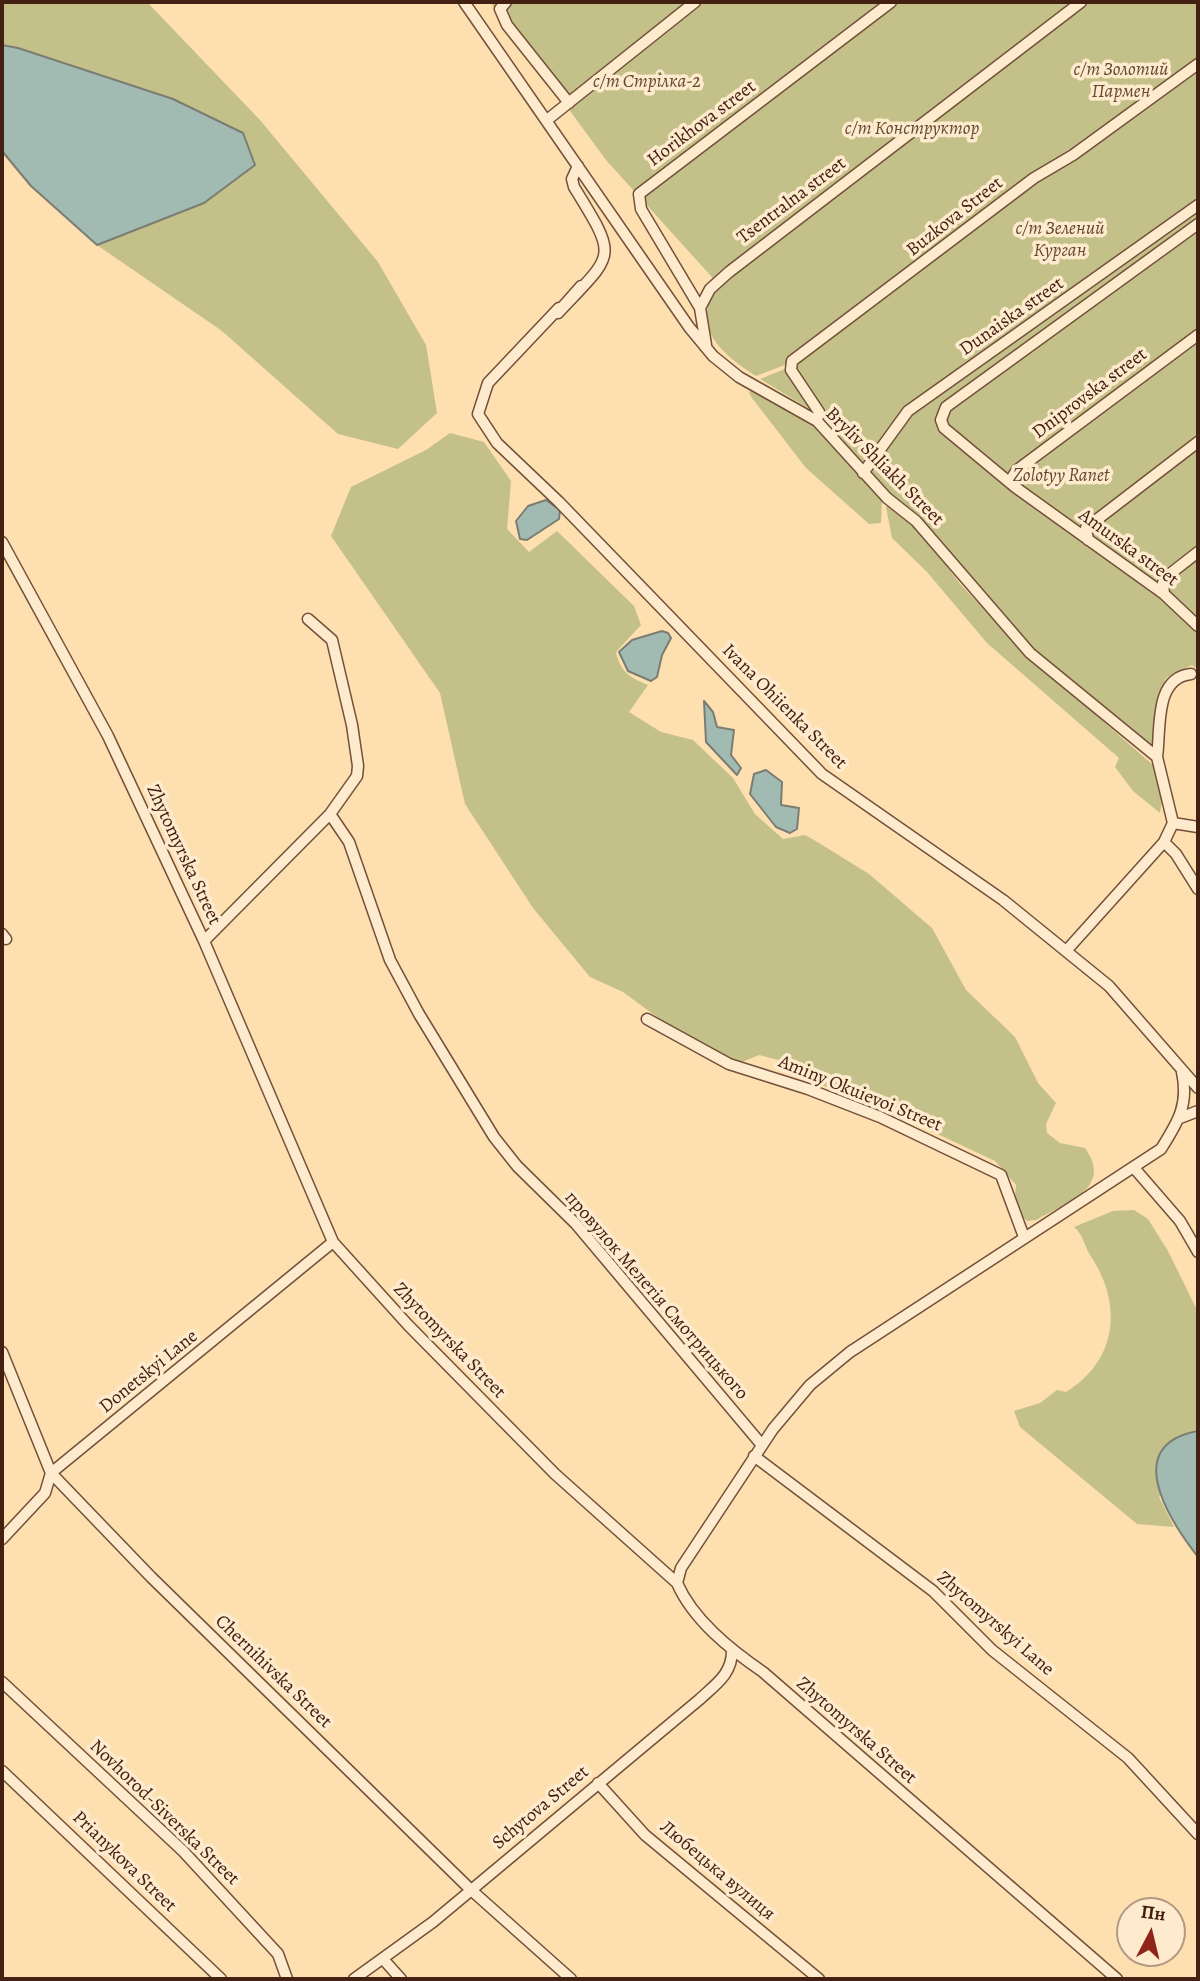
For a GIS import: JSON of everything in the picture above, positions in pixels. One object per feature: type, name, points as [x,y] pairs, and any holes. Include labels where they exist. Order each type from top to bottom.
[{"type":"street","name":"Bryliv Shliakh Street","points":[[464,2],[689,327],[713,356],[739,377],[817,421],[863,473],[916,521],[1030,653],[1157,757]]},
{"type":"street","points":[[506,2],[500,9],[507,25],[569,103]]},
{"type":"street","points":[[547,120],[695,2]]},
{"type":"street","name":"Horikhova street","points":[[700,308],[641,209],[639,194],[891,2]]},
{"type":"street","name":"Tsentralna street","points":[[700,308],[710,289],[729,272],[1081,2]]},
{"type":"street","name":"Buzkova Street","points":[[817,421],[819,412],[791,370],[792,361],[1034,178],[1073,155],[1198,64]]},
{"type":"street","points":[[483,395],[604,262],[605,241],[572,179],[578,166]]},
{"type":"street","name":"Dunaiska street","points":[[863,473],[908,411],[1198,205]]},
{"type":"street","name":"Dunaiska street","points":[[941,419],[946,407],[1198,224]]},
{"type":"street","points":[[483,395],[528,344],[581,286],[571,296],[483,395]]},
{"type":"street","points":[[483,395],[491,380],[559,308],[550,317],[483,395]]},
{"type":"street","points":[[700,308],[706,346]]},
{"type":"street","name":"Dniprovska street","points":[[1015,487],[1013,476],[1017,470],[1198,335]]},
{"type":"street","name":"Ivana Ohiienka Street","points":[[483,395],[478,414],[497,443],[559,502],[822,774],[1003,900],[1109,986],[1198,1088]]},
{"type":"street","name":"Amurska street","points":[[941,419],[944,428],[1015,487],[1164,594],[1198,626]]},
{"type":"street","points":[[1088,540],[1086,528],[1198,442]]},
{"type":"street","name":"Zhytomyrska Street","points":[[2,542],[108,736],[204,941],[333,1242],[408,1325],[555,1474],[677,1583],[683,1596],[732,1651],[763,1672],[1117,1979]]},
{"type":"street","points":[[1164,594],[1163,583],[1166,577],[1198,552]]},
{"type":"street","points":[[204,941],[330,814],[357,776],[359,766],[352,725],[332,640],[308,619]]},
{"type":"street","points":[[1066,951],[1164,842],[1173,823],[1157,757],[1168,685],[1177,676],[1196,674]]},
{"type":"street","name":"провулок Мелетія Смотрицького","points":[[330,814],[349,842],[390,960],[419,1014],[494,1137],[517,1166],[576,1224],[761,1444]]},
{"type":"street","points":[[1173,823],[1198,827]]},
{"type":"street","points":[[1164,842],[1176,854],[1198,889]]},
{"type":"street","name":"Aminy Okuievoi Street","points":[[647,1019],[729,1064],[880,1116],[1001,1175],[1024,1237]]},
{"type":"street","points":[[677,1583],[681,1568],[761,1444],[810,1385],[850,1352],[1024,1237],[1135,1168],[1160,1149],[1181,1118],[1185,1088],[1182,1071]]},
{"type":"street","points":[[1181,1118],[1198,1111]]},
{"type":"street","points":[[1135,1168],[1180,1221],[1198,1252]]},
{"type":"street","name":"Donetskyi Lane","points":[[2,1539],[45,1493],[51,1473],[333,1242]]},
{"type":"street","name":"Chernihivska Street","points":[[2,1352],[51,1473],[151,1577],[470,1889],[571,1979]]},
{"type":"street","name":"Zhytomyrskyi Lane","points":[[754,1456],[933,1591],[992,1650],[1128,1758],[1198,1834]]},
{"type":"street","name":"Schytova Street","points":[[354,1979],[433,1922],[725,1676],[732,1664],[732,1651]]},
{"type":"street","name":"Novhorod-Siverska Street","points":[[2,1682],[183,1851],[278,1954],[287,1979]]},
{"type":"street","name":"Prianykova Street","points":[[2,1771],[221,1979]]},
{"type":"street","name":"Любецька вулиця","points":[[598,1783],[645,1835],[819,1979]]},
{"type":"street","points":[[383,1959],[401,1979]]},
{"type":"green space","points":[[2,2],[147,2],[260,120],[378,262],[426,345],[437,413],[398,449],[338,434],[222,331],[97,245],[204,203],[173,99],[2,45]]},
{"type":"green space","points":[[490,2],[1198,2],[1198,217],[1160,246],[1198,221],[1198,670],[1192,665],[1166,678],[1160,693],[1155,742],[1151,745],[1143,741],[1031,650],[907,509],[854,457],[790,363],[756,376],[722,349],[713,338],[707,314],[710,300],[720,286],[606,160]]},
{"type":"green space","points":[[787,368],[816,413],[760,379]]},
{"type":"green space","points":[[752,389],[817,426],[882,497],[881,523],[869,524],[806,468],[752,398],[749,392]]},
{"type":"green space","points":[[450,433],[484,442],[511,481],[507,529],[529,552],[557,531],[634,606],[641,625],[616,652],[620,665],[627,673],[648,685],[629,712],[661,732],[693,740],[733,778],[755,814],[783,839],[805,835],[819,843],[869,874],[932,928],[966,990],[1015,1037],[1038,1083],[1056,1103],[1046,1124],[1047,1133],[1060,1143],[1085,1148],[1094,1174],[1083,1193],[1036,1220],[1027,1221],[1014,1208],[1016,1185],[995,1161],[882,1108],[814,1082],[786,1062],[759,1055],[742,1062],[706,1048],[665,1023],[623,992],[590,977],[533,908],[465,804],[440,693],[331,536],[351,487],[426,450]]},
{"type":"green space","points":[[889,504],[912,521],[961,585],[1026,654],[1153,765],[1163,794],[1160,813],[1133,791],[1115,767],[1119,758],[987,643],[927,572],[892,538],[886,507]]},
{"type":"green space","points":[[1134,1210],[1148,1219],[1168,1251],[1198,1312],[1198,1431],[1159,1497],[1174,1527],[1137,1524],[1020,1427],[1014,1411],[1040,1403],[1057,1390],[1066,1392],[1096,1364],[1105,1348],[1111,1311],[1101,1274],[1074,1227],[1113,1211]]},
{"type":"water","points":[[2,45],[173,99],[243,133],[255,165],[204,203],[97,245],[31,186],[2,151]]},
{"type":"water","points":[[546,500],[560,510],[559,519],[527,540],[520,539],[516,521],[528,506]]},
{"type":"water","points":[[662,631],[668,633],[671,638],[662,655],[657,677],[651,681],[628,671],[619,652],[632,640]]},
{"type":"water","points":[[704,701],[713,712],[717,727],[734,730],[731,755],[741,768],[737,775],[706,742]]},
{"type":"water","points":[[766,770],[782,782],[781,805],[799,808],[797,829],[790,833],[776,827],[750,794],[754,774]]},
{"type":"water","points":[[1198,1431],[1198,1557],[1165,1505],[1158,1486],[1156,1468],[1161,1452],[1174,1439]]},
{"type":"park label","name":"с/т Золотий Пармен","points":[[1121,81]]},
{"type":"park label","name":"с/т Стрілка-2","points":[[647,82]]},
{"type":"park label","name":"с/т Конструктор","points":[[912,129]]},
{"type":"park label","name":"с/т Зелений Курган","points":[[1060,240]]},
{"type":"park label","name":"Zolotyy Ranet","points":[[1061,476]]}]
